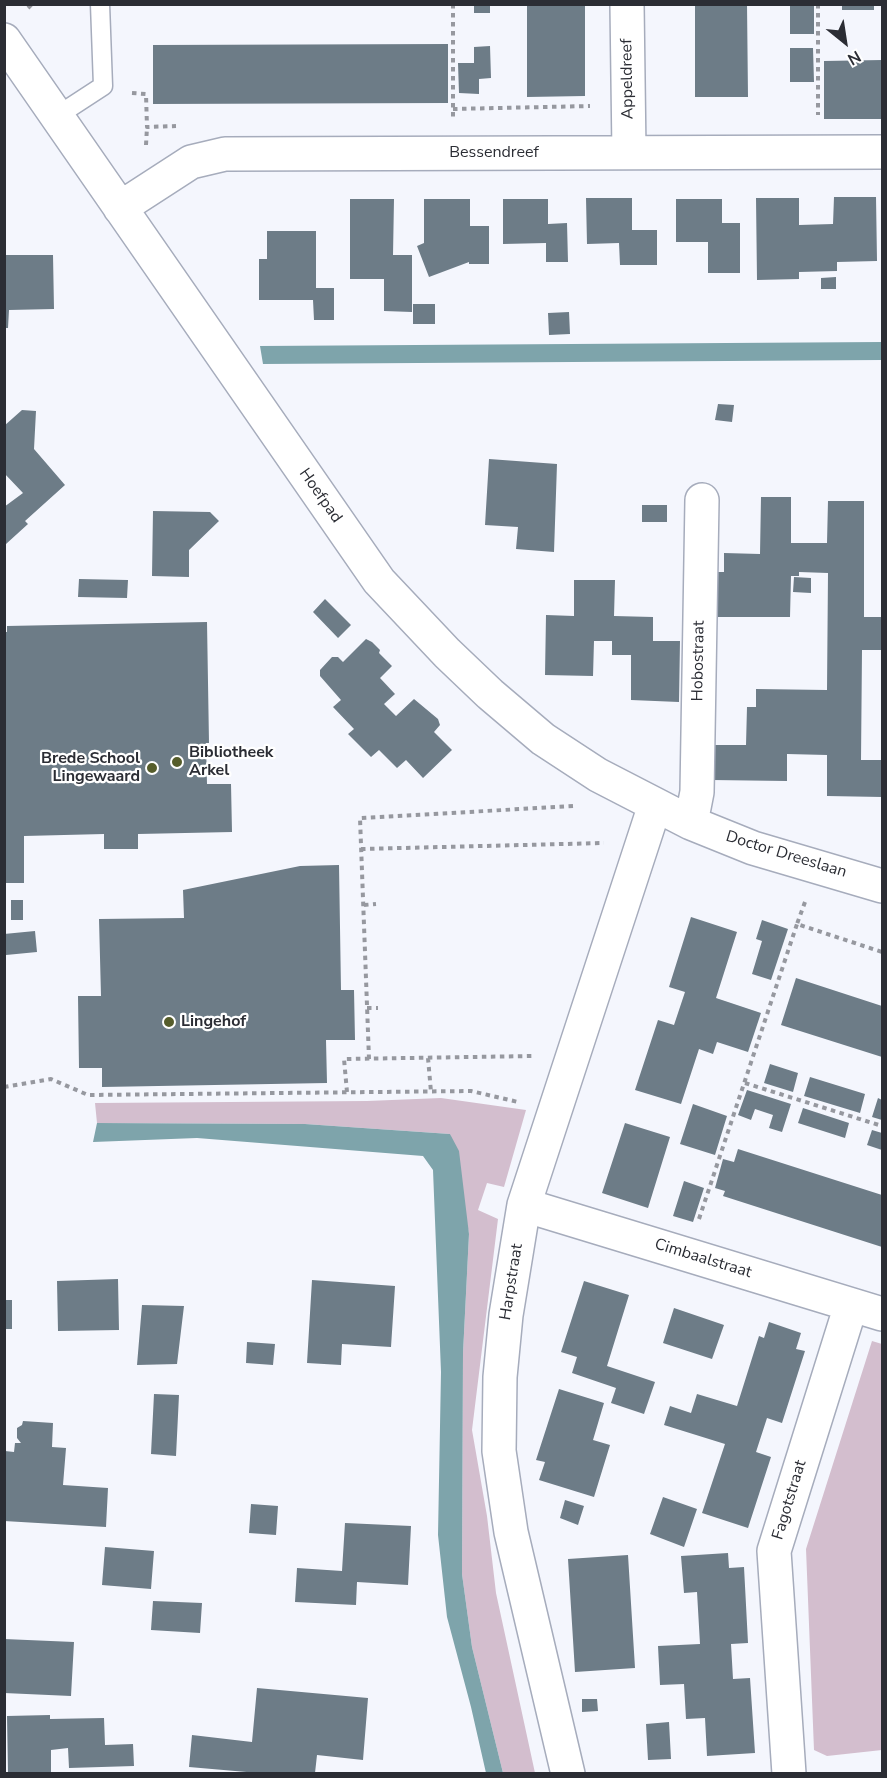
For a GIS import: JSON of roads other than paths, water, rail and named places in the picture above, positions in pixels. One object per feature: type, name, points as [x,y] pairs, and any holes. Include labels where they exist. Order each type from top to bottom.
[{"type":"street","name":"Appeldreef","points":[[627,4],[629,153]]},
{"type":"street","name":"Hoefpad","points":[[4,40],[379,581],[447,653],[543,739],[598,775],[691,823]]},
{"type":"street","name":"Bessendreef","points":[[120,208],[191,162],[225,154],[882,152]]},
{"type":"street","name":"Hobostraat","points":[[691,823],[697,792],[702,500]]},
{"type":"street","name":"Harpstraat","points":[[568,1773],[511,1532],[499,1451],[500,1377],[506,1315],[524,1205],[655,805]]},
{"type":"street","name":"Doctor Dreeslaan","points":[[691,823],[753,848],[882,886]]},
{"type":"street","name":"Cimbaalstraat","points":[[524,1205],[882,1314]]},
{"type":"street","name":"Fagotstraat","points":[[789,1773],[774,1551],[851,1305]]},
{"type":"lane","points":[[57,116],[103,86],[100,4]]},
{"type":"water","points":[[882,342],[882,360],[263,364],[260,346]]},
{"type":"water","points":[[97,1123],[305,1124],[450,1134],[459,1151],[469,1234],[463,1353],[462,1574],[472,1647],[503,1773],[486,1773],[447,1617],[438,1535],[441,1372],[433,1170],[423,1156],[197,1138],[93,1142]]},
{"type":"place","name":"Bibliotheek Arkel","points":[[177,762]]},
{"type":"place","name":"Brede School Lingewaard","points":[[152,768]]},
{"type":"place","name":"Lingehof","points":[[169,1022]]}]
